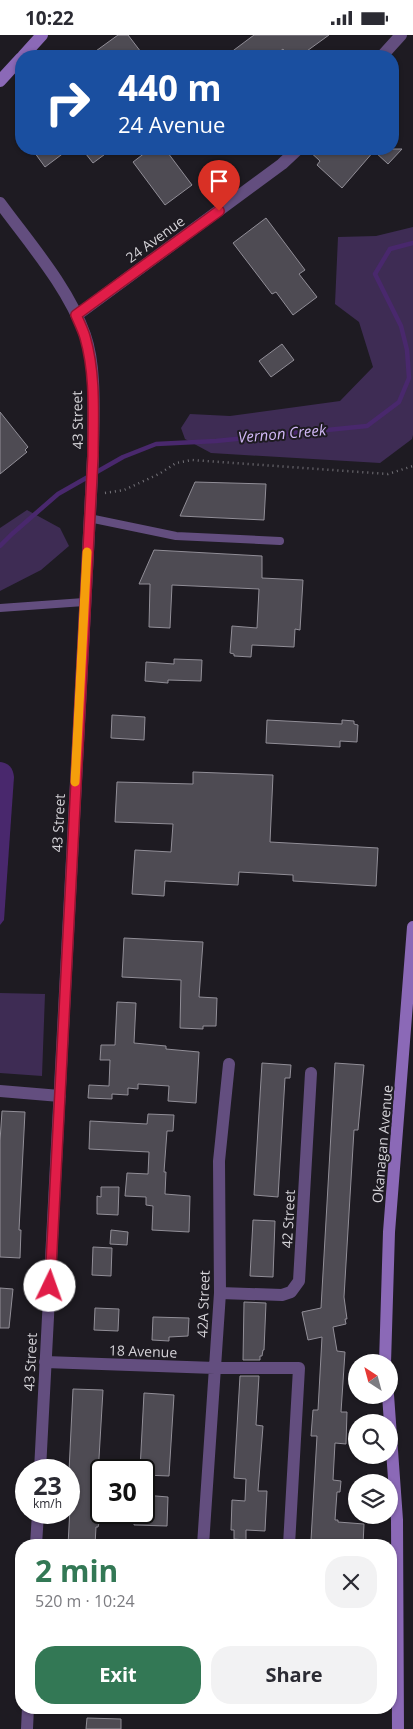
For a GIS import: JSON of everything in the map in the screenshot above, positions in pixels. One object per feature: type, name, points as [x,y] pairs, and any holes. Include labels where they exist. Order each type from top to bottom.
[{"type":"street","points":[[28,50],[42,35]]},
{"type":"street","points":[[387,50],[401,35]]},
{"type":"street","points":[[0,81],[15,65]]},
{"type":"street","name":"24 Avenue","points":[[76,315],[282,164],[292,155]]},
{"type":"street","name":"43 Street","points":[[0,203],[63,290],[76,315],[85,336],[90,362],[93,408],[93,456],[41,1459]]},
{"type":"street","name":"Okanagan Avenue","points":[[385,1354],[389,1232],[413,927]]},
{"type":"street","name":"42A Street","points":[[203,1539],[220,1293],[219,1161],[229,1063]]},
{"type":"street","name":"42 Street","points":[[220,1293],[282,1295],[290,1292],[299,1281],[311,1073]]},
{"type":"street","points":[[0,1091],[60,1096]]},
{"type":"street","name":"18 Avenue","points":[[45,1362],[215,1368],[299,1368],[289,1539]]},
{"type":"street","points":[[389,1404],[397,1520],[398,1729]]},
{"type":"street","points":[[36,1539],[37,1524]]},
{"type":"street","points":[[27,1729],[28,1714]]},
{"type":"lane","points":[[89,518],[176,536],[280,541]]},
{"type":"lane","points":[[0,608],[84,602]]},
{"type":"path","points":[[91,492],[105,493],[124,489],[159,474],[176,463],[192,460],[388,474],[413,466]]},
{"type":"shaded area","points":[[413,227],[412,439],[380,463],[211,453],[185,439],[181,428],[190,414],[230,416],[340,401],[373,367],[359,322],[335,304],[338,237],[376,236]]},
{"type":"shaded area","points":[[27,510],[60,528],[69,546],[41,570],[0,591],[0,528]]},
{"type":"shaded area","points":[[0,762],[10,766],[14,777],[4,920],[0,925]]},
{"type":"shaded area","points":[[0,993],[45,994],[42,1076],[0,1073]]},
{"type":"building","points":[[118,35],[128,35],[139,50],[97,50]]},
{"type":"building","points":[[254,35],[329,35],[308,50],[234,50]]},
{"type":"building","points":[[36,155],[61,155],[45,167]]},
{"type":"building","points":[[87,155],[104,155],[93,163]]},
{"type":"building","points":[[142,155],[170,155],[192,185],[165,205],[133,162]]},
{"type":"building","points":[[314,155],[371,155],[342,188],[317,165],[320,161]]},
{"type":"building","points":[[378,155],[396,155],[388,164]]},
{"type":"building","points":[[266,218],[305,270],[299,274],[317,297],[293,315],[276,292],[272,294],[233,243]]},
{"type":"building","points":[[282,344],[294,360],[271,377],[259,361]]},
{"type":"building","points":[[0,412],[28,447],[25,450],[27,452],[0,474]]},
{"type":"building","points":[[195,482],[266,484],[264,520],[180,516]]},
{"type":"building","points":[[154,550],[262,556],[262,578],[303,580],[300,630],[295,629],[294,647],[252,645],[251,657],[234,656],[234,654],[230,653],[232,626],[257,628],[259,589],[172,585],[170,628],[149,627],[150,584],[139,584]]},
{"type":"building","points":[[174,659],[202,660],[201,681],[168,680],[168,683],[145,681],[146,662],[174,664]]},
{"type":"building","points":[[112,715],[145,717],[144,740],[111,738]]},
{"type":"building","points":[[267,720],[342,724],[342,720],[354,721],[354,724],[358,725],[357,742],[340,741],[340,747],[266,743]]},
{"type":"building","points":[[193,772],[273,775],[270,842],[378,848],[376,886],[293,881],[293,875],[239,872],[238,885],[165,881],[164,896],[132,894],[135,850],[171,852],[173,824],[115,822],[117,782],[193,784]]},
{"type":"building","points":[[124,938],[203,942],[199,997],[217,998],[216,1026],[203,1026],[203,1029],[180,1028],[181,980],[122,977]]},
{"type":"building","points":[[117,1002],[136,1003],[134,1043],[166,1046],[166,1049],[199,1052],[196,1103],[168,1101],[169,1086],[138,1084],[138,1089],[128,1088],[128,1095],[112,1094],[112,1099],[88,1098],[89,1085],[109,1086],[110,1060],[100,1060],[101,1045],[115,1045]]},
{"type":"building","points":[[262,1063],[291,1065],[290,1078],[285,1078],[278,1197],[254,1195]]},
{"type":"building","points":[[335,1063],[364,1065],[358,1130],[354,1130],[344,1297],[347,1319],[345,1319],[346,1324],[333,1327],[337,1351],[345,1352],[341,1412],[347,1412],[346,1444],[335,1443],[333,1480],[341,1481],[340,1492],[337,1492],[335,1520],[348,1524],[364,1524],[363,1539],[311,1539],[317,1436],[311,1436],[313,1410],[318,1410],[322,1337],[308,1340],[302,1312],[321,1308]]},
{"type":"building","points":[[2,1111],[25,1112],[19,1230],[21,1230],[20,1258],[0,1257],[0,1141]]},
{"type":"building","points":[[148,1114],[174,1115],[173,1131],[167,1131],[164,1172],[166,1172],[165,1194],[190,1196],[189,1232],[152,1230],[153,1206],[146,1205],[146,1197],[125,1196],[127,1173],[148,1174],[149,1152],[89,1149],[90,1121],[147,1124]]},
{"type":"building","points":[[101,1187],[119,1187],[118,1215],[97,1214],[97,1196],[101,1197]]},
{"type":"building","points":[[253,1220],[275,1221],[273,1277],[250,1276]]},
{"type":"building","points":[[111,1230],[128,1232],[127,1245],[110,1244]]},
{"type":"building","points":[[93,1247],[112,1248],[111,1276],[92,1275]]},
{"type":"building","points":[[0,1288],[13,1289],[9,1328],[0,1328]]},
{"type":"building","points":[[244,1302],[266,1303],[264,1350],[260,1360],[243,1360]]},
{"type":"building","points":[[95,1308],[119,1309],[118,1331],[94,1330]]},
{"type":"building","points":[[153,1317],[189,1318],[188,1336],[169,1337],[169,1341],[152,1340]]},
{"type":"building","points":[[240,1376],[259,1376],[256,1425],[263,1426],[258,1491],[267,1491],[265,1531],[246,1530],[246,1539],[234,1539],[234,1530],[231,1530],[232,1500],[245,1501],[246,1479],[234,1478]]},
{"type":"building","points":[[73,1389],[103,1390],[99,1459],[90,1459],[90,1524],[99,1524],[96,1527],[95,1539],[68,1539],[69,1524],[80,1524],[80,1459],[70,1459]]},
{"type":"building","points":[[144,1393],[174,1395],[169,1476],[155,1475],[155,1459],[141,1459]]},
{"type":"building","points":[[155,1496],[168,1497],[167,1526],[134,1525],[155,1524]]},
{"type":"building","points":[[87,1718],[121,1719],[121,1729],[86,1729]]},
{"type":"waterway","name":"Vernon Creek","points":[[0,546],[58,494],[123,457],[156,444],[216,441],[367,426],[399,402],[409,378],[407,350],[401,326],[375,274],[390,249],[413,243]]},
{"type":"slow traffic","points":[[75,782],[87,552]]},
{"type":"route","points":[[50,1286],[93,456],[93,408],[90,362],[85,336],[76,315],[219,211]]}]
